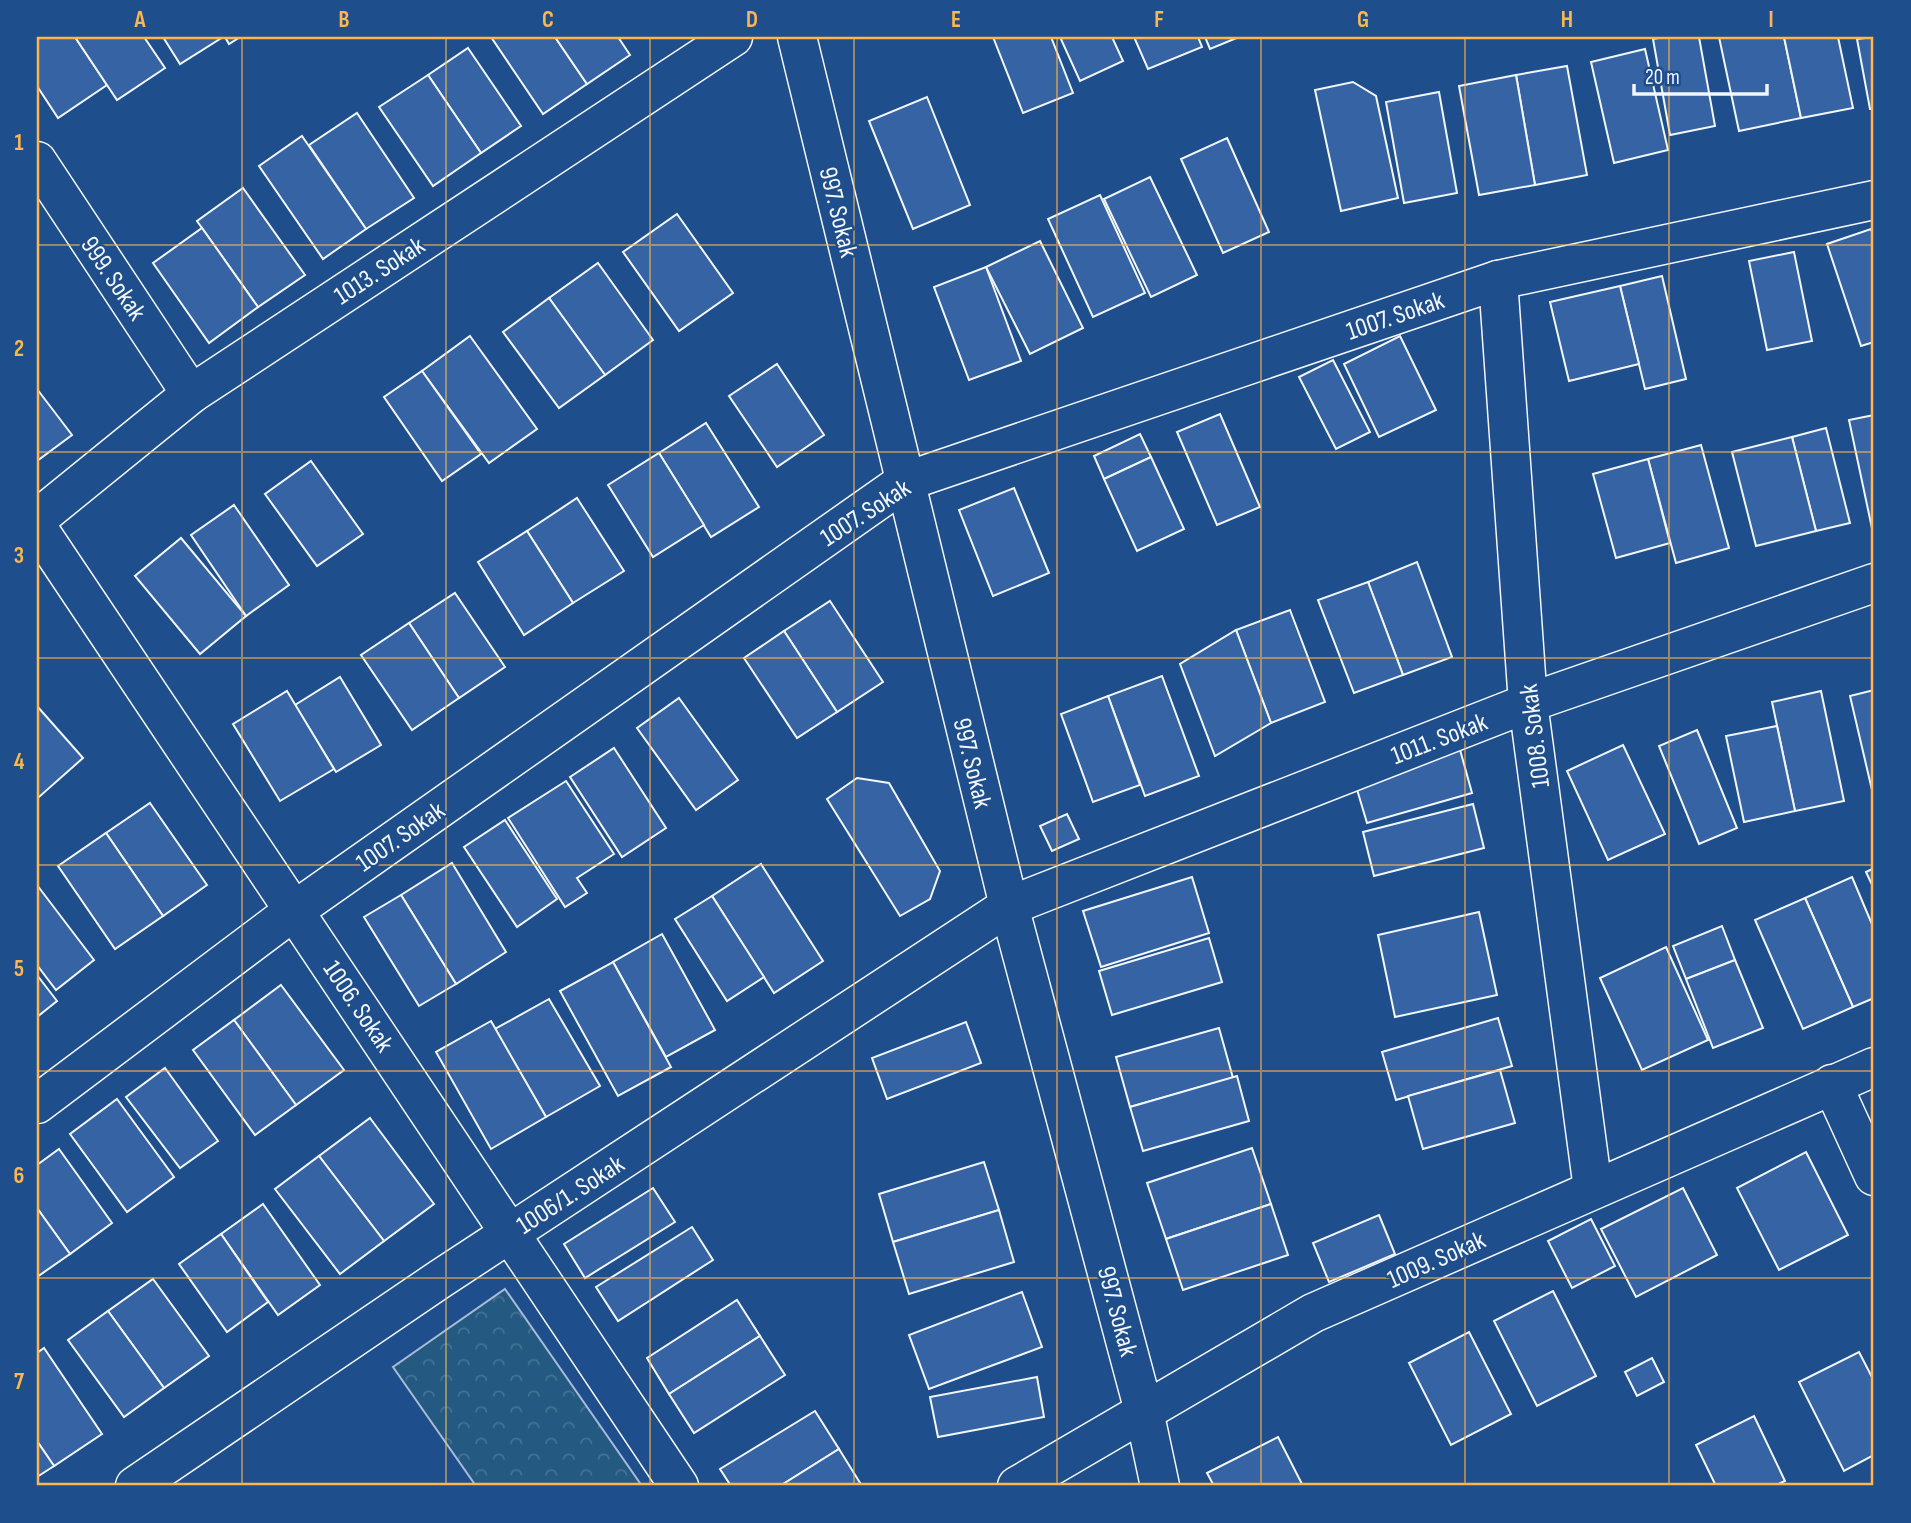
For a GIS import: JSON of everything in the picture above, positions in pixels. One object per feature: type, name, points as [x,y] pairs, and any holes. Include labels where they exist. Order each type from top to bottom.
[{"type":"street","name":"1013. Sokak","points":[[37,519],[191,394],[733,37]]},
{"type":"street","name":"997. Sokak","points":[[797,37],[1009,906],[1144,1411],[1160,1486]]},
{"type":"street","name":"999. Sokak","points":[[37,162],[191,394]]},
{"type":"street","name":"1007. Sokak","points":[[37,1104],[295,910],[904,482],[1498,280],[1874,200]]},
{"type":"street","name":"1008. Sokak","points":[[1498,280],[1528,703],[1594,1189]]},
{"type":"street","name":"1006. Sokak","points":[[37,527],[679,1486]]},
{"type":"street","name":"1011. Sokak","points":[[1009,906],[1528,703],[1874,583]]},
{"type":"street","name":"1006/1. Sokak","points":[[135,1486],[510,1233],[1009,906]]},
{"type":"street","name":"1009. Sokak","points":[[1017,1486],[1313,1313],[1874,1067]]},
{"type":"street","points":[[1832,1084],[1874,1176]]},
{"type":"green space","points":[[505,1289],[642,1486],[476,1486],[393,1367]]},
{"type":"building","points":[[37,37],[75,37],[107,85],[58,118],[37,86]]},
{"type":"building","points":[[75,37],[144,37],[165,68],[117,100]]},
{"type":"building","points":[[163,37],[223,37],[180,64]]},
{"type":"building","points":[[225,37],[240,37],[229,44]]},
{"type":"building","points":[[491,37],[555,37],[587,84],[543,114]]},
{"type":"building","points":[[555,37],[618,37],[630,55],[587,84]]},
{"type":"building","points":[[993,37],[1051,37],[1073,93],[1023,113]]},
{"type":"building","points":[[1060,37],[1112,37],[1123,61],[1080,81]]},
{"type":"building","points":[[1134,37],[1198,37],[1202,47],[1148,69]]},
{"type":"building","points":[[1205,37],[1239,37],[1210,49]]},
{"type":"building","points":[[1699,37],[1715,126],[1670,135],[1653,39]]},
{"type":"building","points":[[1719,37],[1784,37],[1801,118],[1739,131]]},
{"type":"building","points":[[1784,37],[1838,37],[1853,108],[1801,118]]},
{"type":"building","points":[[1874,37],[1874,109],[1870,109],[1857,39]]},
{"type":"building","points":[[468,48],[521,126],[481,153],[428,75]]},
{"type":"building","points":[[1645,49],[1668,150],[1614,163],[1591,62]]},
{"type":"building","points":[[1567,66],[1587,175],[1535,185],[1516,75]]},
{"type":"building","points":[[428,75],[481,153],[433,186],[379,107]]},
{"type":"building","points":[[1516,75],[1535,185],[1479,195],[1459,86]]},
{"type":"building","points":[[1353,82],[1376,96],[1398,198],[1341,211],[1315,90]]},
{"type":"building","points":[[1439,92],[1457,193],[1404,203],[1386,102]]},
{"type":"building","points":[[927,97],[970,205],[913,229],[869,121]]},
{"type":"building","points":[[357,113],[414,198],[366,229],[309,145]]},
{"type":"building","points":[[302,136],[366,229],[323,259],[259,166]]},
{"type":"building","points":[[1227,138],[1269,232],[1223,253],[1181,159]]},
{"type":"building","points":[[1150,177],[1197,275],[1151,297],[1104,199]]},
{"type":"building","points":[[243,188],[305,275],[258,307],[197,221]]},
{"type":"building","points":[[1100,195],[1145,293],[1093,317],[1048,219]]},
{"type":"building","points":[[677,214],[733,293],[679,331],[623,252]]},
{"type":"building","points":[[202,228],[258,307],[209,343],[153,263]]},
{"type":"building","points":[[1871,229],[1874,238],[1874,342],[1861,346],[1827,244]]},
{"type":"building","points":[[1040,241],[1083,328],[1030,354],[986,267]]},
{"type":"building","points":[[1794,252],[1812,341],[1767,350],[1749,261]]},
{"type":"building","points":[[598,263],[653,340],[605,375],[549,298]]},
{"type":"building","points":[[986,267],[1021,361],[969,380],[934,287]]},
{"type":"building","points":[[1662,276],[1686,379],[1645,389],[1620,286]]},
{"type":"building","points":[[1620,286],[1639,364],[1569,381],[1550,302]]},
{"type":"building","points":[[549,298],[605,375],[559,408],[503,332]]},
{"type":"building","points":[[470,336],[537,429],[489,463],[422,371]]},
{"type":"building","points":[[1400,336],[1436,410],[1379,437],[1344,364]]},
{"type":"building","points":[[1333,360],[1370,432],[1336,449],[1299,377]]},
{"type":"building","points":[[777,364],[824,435],[777,467],[729,396]]},
{"type":"building","points":[[422,371],[481,454],[442,481],[384,397]]},
{"type":"building","points":[[37,389],[72,435],[37,461]]},
{"type":"building","points":[[1220,414],[1260,507],[1217,525],[1177,432]]},
{"type":"building","points":[[1874,415],[1874,532],[1873,533],[1849,420]]},
{"type":"building","points":[[706,423],[759,507],[711,537],[659,453]]},
{"type":"building","points":[[1826,428],[1850,523],[1816,531],[1792,437]]},
{"type":"building","points":[[1140,434],[1151,457],[1104,479],[1094,456]]},
{"type":"building","points":[[1792,437],[1816,531],[1756,546],[1732,452]]},
{"type":"building","points":[[1701,445],[1729,548],[1676,563],[1648,459]]},
{"type":"building","points":[[659,453],[704,525],[653,557],[608,485]]},
{"type":"building","points":[[1151,457],[1184,529],[1137,551],[1104,479]]},
{"type":"building","points":[[1648,459],[1670,543],[1616,558],[1593,474]]},
{"type":"building","points":[[311,461],[363,534],[317,566],[265,494]]},
{"type":"building","points":[[1014,488],[1049,573],[993,596],[959,510]]},
{"type":"building","points":[[577,498],[624,571],[573,603],[527,531]]},
{"type":"building","points":[[234,505],[289,585],[246,616],[191,535]]},
{"type":"building","points":[[527,531],[573,603],[524,635],[478,562]]},
{"type":"building","points":[[181,538],[246,616],[200,654],[135,576]]},
{"type":"building","points":[[1417,562],[1452,657],[1403,675],[1368,582]]},
{"type":"building","points":[[1368,582],[1403,675],[1354,693],[1318,600]]},
{"type":"building","points":[[455,593],[505,667],[459,698],[409,623]]},
{"type":"building","points":[[830,601],[883,682],[837,712],[784,631]]},
{"type":"building","points":[[1290,610],[1325,702],[1271,723],[1236,630]]},
{"type":"building","points":[[409,623],[459,698],[412,730],[361,655]]},
{"type":"building","points":[[1236,630],[1271,723],[1215,756],[1180,664]]},
{"type":"building","points":[[784,631],[837,712],[797,738],[744,658]]},
{"type":"building","points":[[1162,676],[1199,776],[1145,796],[1108,696]]},
{"type":"building","points":[[340,677],[381,745],[336,772],[295,705]]},
{"type":"building","points":[[1874,690],[1874,790],[1872,790],[1850,696]]},
{"type":"building","points":[[287,691],[334,769],[280,801],[233,724]]},
{"type":"building","points":[[1821,691],[1844,801],[1795,811],[1772,702]]},
{"type":"building","points":[[1108,696],[1140,785],[1093,802],[1061,714]]},
{"type":"building","points":[[679,698],[738,780],[696,810],[637,728]]},
{"type":"building","points":[[37,706],[83,758],[39,797],[37,795]]},
{"type":"building","points":[[1777,726],[1795,811],[1744,822],[1726,736]]},
{"type":"building","points":[[1697,730],[1737,828],[1699,844],[1659,746]]},
{"type":"building","points":[[1623,745],[1665,834],[1608,860],[1567,771]]},
{"type":"building","points":[[1459,746],[1472,793],[1367,823],[1353,776]]},
{"type":"building","points":[[614,748],[666,828],[622,857],[570,777]]},
{"type":"building","points":[[857,778],[889,783],[940,871],[930,899],[900,916],[827,799]]},
{"type":"building","points":[[566,781],[614,854],[577,878],[587,893],[565,907],[508,818]]},
{"type":"building","points":[[150,803],[207,885],[163,916],[106,833]]},
{"type":"building","points":[[1473,804],[1484,848],[1374,876],[1363,832]]},
{"type":"building","points":[[1067,814],[1079,839],[1052,851],[1040,826]]},
{"type":"building","points":[[505,820],[557,899],[517,927],[464,847]]},
{"type":"building","points":[[106,833],[163,916],[115,949],[58,866]]},
{"type":"building","points":[[452,863],[506,952],[456,984],[401,895]]},
{"type":"building","points":[[761,864],[823,961],[774,993],[712,896]]},
{"type":"building","points":[[1874,868],[1874,889],[1866,872]]},
{"type":"building","points":[[1192,877],[1209,933],[1101,967],[1083,911]]},
{"type":"building","points":[[1852,877],[1874,929],[1874,998],[1853,1007],[1805,898]]},
{"type":"building","points":[[37,885],[94,960],[56,990],[37,965]]},
{"type":"building","points":[[401,895],[456,984],[419,1006],[364,917]]},
{"type":"building","points":[[712,896],[764,977],[727,1001],[675,919]]},
{"type":"building","points":[[1805,898],[1853,1007],[1803,1029],[1755,920]]},
{"type":"building","points":[[1479,912],[1497,995],[1395,1017],[1378,935]]},
{"type":"building","points":[[1722,926],[1735,960],[1686,979],[1673,946]]},
{"type":"building","points":[[662,934],[715,1030],[666,1057],[613,962]]},
{"type":"building","points":[[1209,938],[1222,982],[1112,1015],[1099,971]]},
{"type":"building","points":[[1666,947],[1708,1040],[1642,1070],[1600,978]]},
{"type":"building","points":[[1735,960],[1763,1028],[1713,1048],[1686,979]]},
{"type":"building","points":[[613,962],[671,1067],[618,1096],[560,991]]},
{"type":"building","points":[[37,975],[57,1001],[37,1017]]},
{"type":"building","points":[[281,985],[344,1070],[296,1105],[234,1020]]},
{"type":"building","points":[[549,999],[600,1086],[546,1117],[495,1029]]},
{"type":"building","points":[[1498,1018],[1512,1066],[1396,1100],[1382,1052]]},
{"type":"building","points":[[234,1020],[296,1105],[255,1135],[193,1050]]},
{"type":"building","points":[[491,1021],[546,1117],[491,1149],[436,1052]]},
{"type":"building","points":[[966,1022],[981,1063],[887,1099],[872,1058]]},
{"type":"building","points":[[1219,1028],[1233,1078],[1130,1107],[1116,1057]]},
{"type":"building","points":[[165,1068],[218,1141],[180,1168],[126,1097]]},
{"type":"building","points":[[1500,1070],[1515,1123],[1423,1149],[1408,1096]]},
{"type":"building","points":[[1237,1076],[1249,1121],[1143,1151],[1130,1107]]},
{"type":"building","points":[[117,1099],[174,1177],[127,1212],[70,1134]]},
{"type":"building","points":[[370,1118],[434,1204],[384,1241],[319,1156]]},
{"type":"building","points":[[1252,1148],[1271,1204],[1166,1239],[1147,1183]]},
{"type":"building","points":[[59,1149],[112,1223],[70,1254],[37,1208],[37,1165]]},
{"type":"building","points":[[1806,1152],[1848,1235],[1779,1270],[1737,1188]]},
{"type":"building","points":[[319,1156],[384,1241],[340,1274],[275,1189]]},
{"type":"building","points":[[984,1162],[999,1210],[893,1242],[879,1194]]},
{"type":"building","points":[[653,1188],[675,1222],[585,1278],[564,1244]]},
{"type":"building","points":[[1683,1188],[1717,1255],[1636,1297],[1601,1229]]},
{"type":"building","points":[[263,1204],[320,1285],[278,1315],[221,1234]]},
{"type":"building","points":[[1271,1204],[1288,1255],[1183,1290],[1166,1239]]},
{"type":"building","points":[[37,1208],[70,1254],[37,1277]]},
{"type":"building","points":[[999,1210],[1014,1262],[909,1294],[893,1242]]},
{"type":"building","points":[[1379,1215],[1395,1254],[1329,1282],[1313,1243]]},
{"type":"building","points":[[1591,1219],[1615,1266],[1572,1288],[1548,1241]]},
{"type":"building","points":[[692,1227],[713,1260],[618,1321],[596,1287]]},
{"type":"building","points":[[221,1234],[268,1302],[227,1332],[179,1264]]},
{"type":"building","points":[[153,1279],[209,1356],[164,1388],[108,1311]]},
{"type":"building","points":[[1553,1291],[1596,1376],[1537,1406],[1494,1321]]},
{"type":"building","points":[[1022,1292],[1042,1347],[929,1389],[909,1335]]},
{"type":"building","points":[[737,1300],[760,1336],[669,1394],[647,1358]]},
{"type":"building","points":[[108,1311],[164,1388],[124,1417],[68,1340]]},
{"type":"building","points":[[1469,1332],[1511,1414],[1451,1445],[1409,1363]]},
{"type":"building","points":[[760,1336],[785,1375],[694,1433],[669,1394]]},
{"type":"building","points":[[44,1348],[102,1434],[54,1466],[37,1441],[37,1353]]},
{"type":"building","points":[[1859,1352],[1874,1381],[1874,1455],[1844,1471],[1799,1382]]},
{"type":"building","points":[[1652,1358],[1664,1382],[1637,1396],[1625,1372]]},
{"type":"building","points":[[1037,1377],[1044,1417],[938,1437],[930,1397]]},
{"type":"building","points":[[815,1411],[839,1449],[780,1486],[731,1486],[720,1469]]},
{"type":"building","points":[[1754,1416],[1785,1481],[1774,1486],[1716,1486],[1696,1445]]},
{"type":"building","points":[[1278,1437],[1303,1486],[1214,1486],[1207,1473]]},
{"type":"building","points":[[37,1441],[54,1466],[37,1477]]},
{"type":"building","points":[[839,1449],[862,1486],[780,1486]]}]
